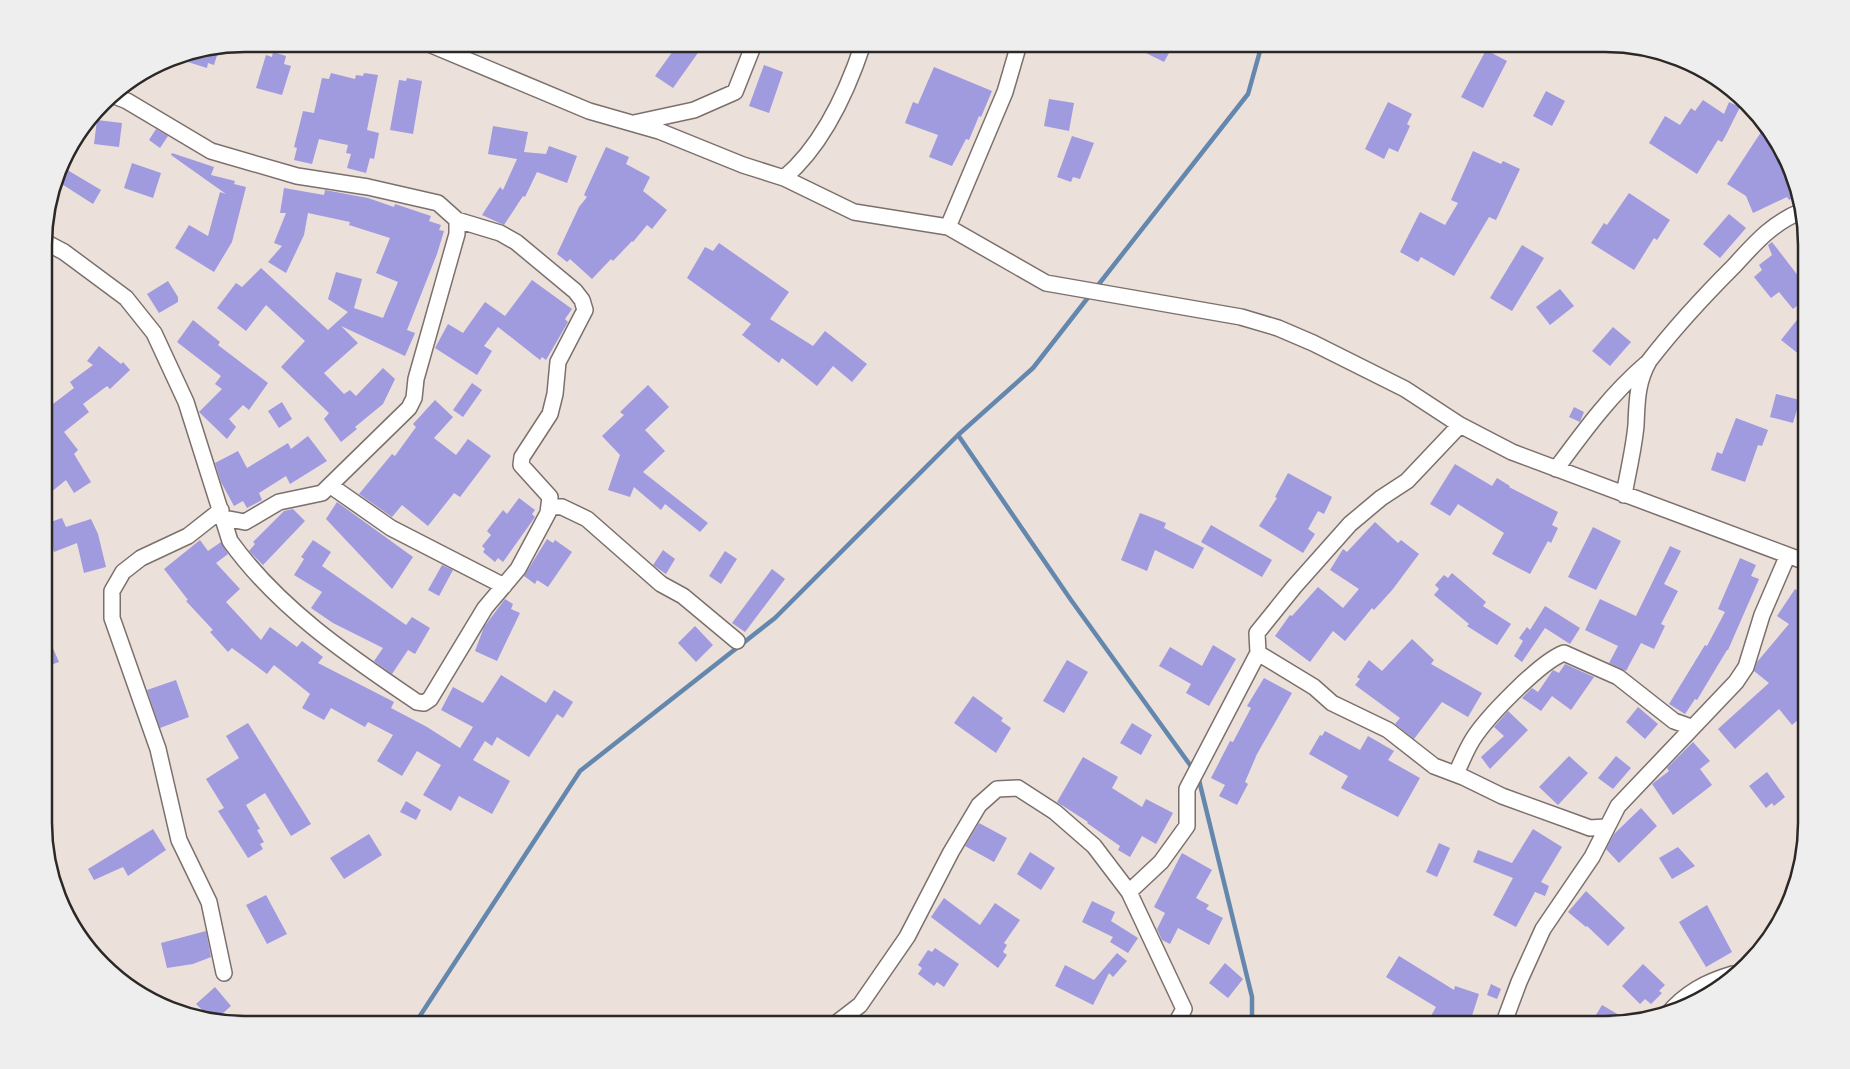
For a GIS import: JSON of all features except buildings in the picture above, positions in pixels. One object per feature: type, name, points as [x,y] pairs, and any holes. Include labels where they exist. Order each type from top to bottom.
[{"type":"street","points":[[449,52],[589,112],[633,123],[784,178],[854,212],[948,227],[1046,282],[1241,317],[1278,328],[1313,343],[1405,389],[1460,425],[1512,452],[1798,560]]},
{"type":"street","points":[[633,123],[694,110],[735,92],[751,52]]},
{"type":"street","points":[[784,178],[809,154],[824,130],[842,96],[860,52]]},
{"type":"street","points":[[948,227],[1005,92],[1017,52]]},
{"type":"street","points":[[52,245],[64,252],[126,298],[154,333],[186,402],[230,541],[269,588],[354,660],[417,702],[424,703],[430,699],[485,608],[518,569],[550,506],[550,497],[521,465],[522,457],[550,414],[556,394],[558,362],[583,318],[585,310],[582,300],[575,291],[516,242],[500,233],[457,220],[438,204],[368,187],[298,176],[211,151],[121,98]]},
{"type":"street","points":[[1556,469],[1593,418],[1624,382],[1649,360],[1703,295],[1762,235],[1783,218],[1795,214]]},
{"type":"street","points":[[222,514],[245,522],[278,502],[322,493],[400,417],[414,398],[416,379],[457,234],[457,220]]},
{"type":"street","points":[[1624,495],[1636,426],[1636,397],[1643,371],[1649,360]]},
{"type":"street","points":[[1129,892],[1161,862],[1187,826],[1187,788],[1258,653],[1257,633],[1350,524],[1381,498],[1408,482],[1460,425]]},
{"type":"street","points":[[331,486],[391,528],[504,586]]},
{"type":"street","points":[[550,506],[570,509],[587,519],[661,584],[683,596],[737,641]]},
{"type":"street","points":[[222,514],[188,536],[141,558],[123,572],[112,591],[112,618],[158,749],[179,840],[209,902],[224,973]]},
{"type":"street","points":[[1506,1016],[1519,982],[1543,929],[1592,857],[1605,827],[1618,806],[1691,727],[1736,682],[1746,667],[1768,599],[1787,557]]},
{"type":"street","points":[[1258,653],[1314,687],[1332,703],[1388,730],[1434,766],[1456,774],[1502,796],[1582,826],[1599,829],[1605,827]]},
{"type":"street","points":[[1456,774],[1473,739],[1490,718],[1537,670],[1556,656],[1564,654],[1618,677],[1674,721],[1691,727]]},
{"type":"street","points":[[846,1016],[860,1005],[907,937],[951,852],[979,805],[997,789],[1018,788],[1055,812],[1094,846],[1129,892],[1184,1009],[1180,1016]]},
{"type":"street","points":[[1682,1000],[1708,981],[1722,977]]},
{"type":"waterway","points":[[1095,289],[1248,94],[1260,52]]},
{"type":"waterway","points":[[420,1016],[580,771],[775,618],[958,435],[1033,368],[1090,295]]},
{"type":"waterway","points":[[958,435],[1071,600],[1193,769]]},
{"type":"waterway","points":[[1198,776],[1252,997],[1252,1016]]}]
